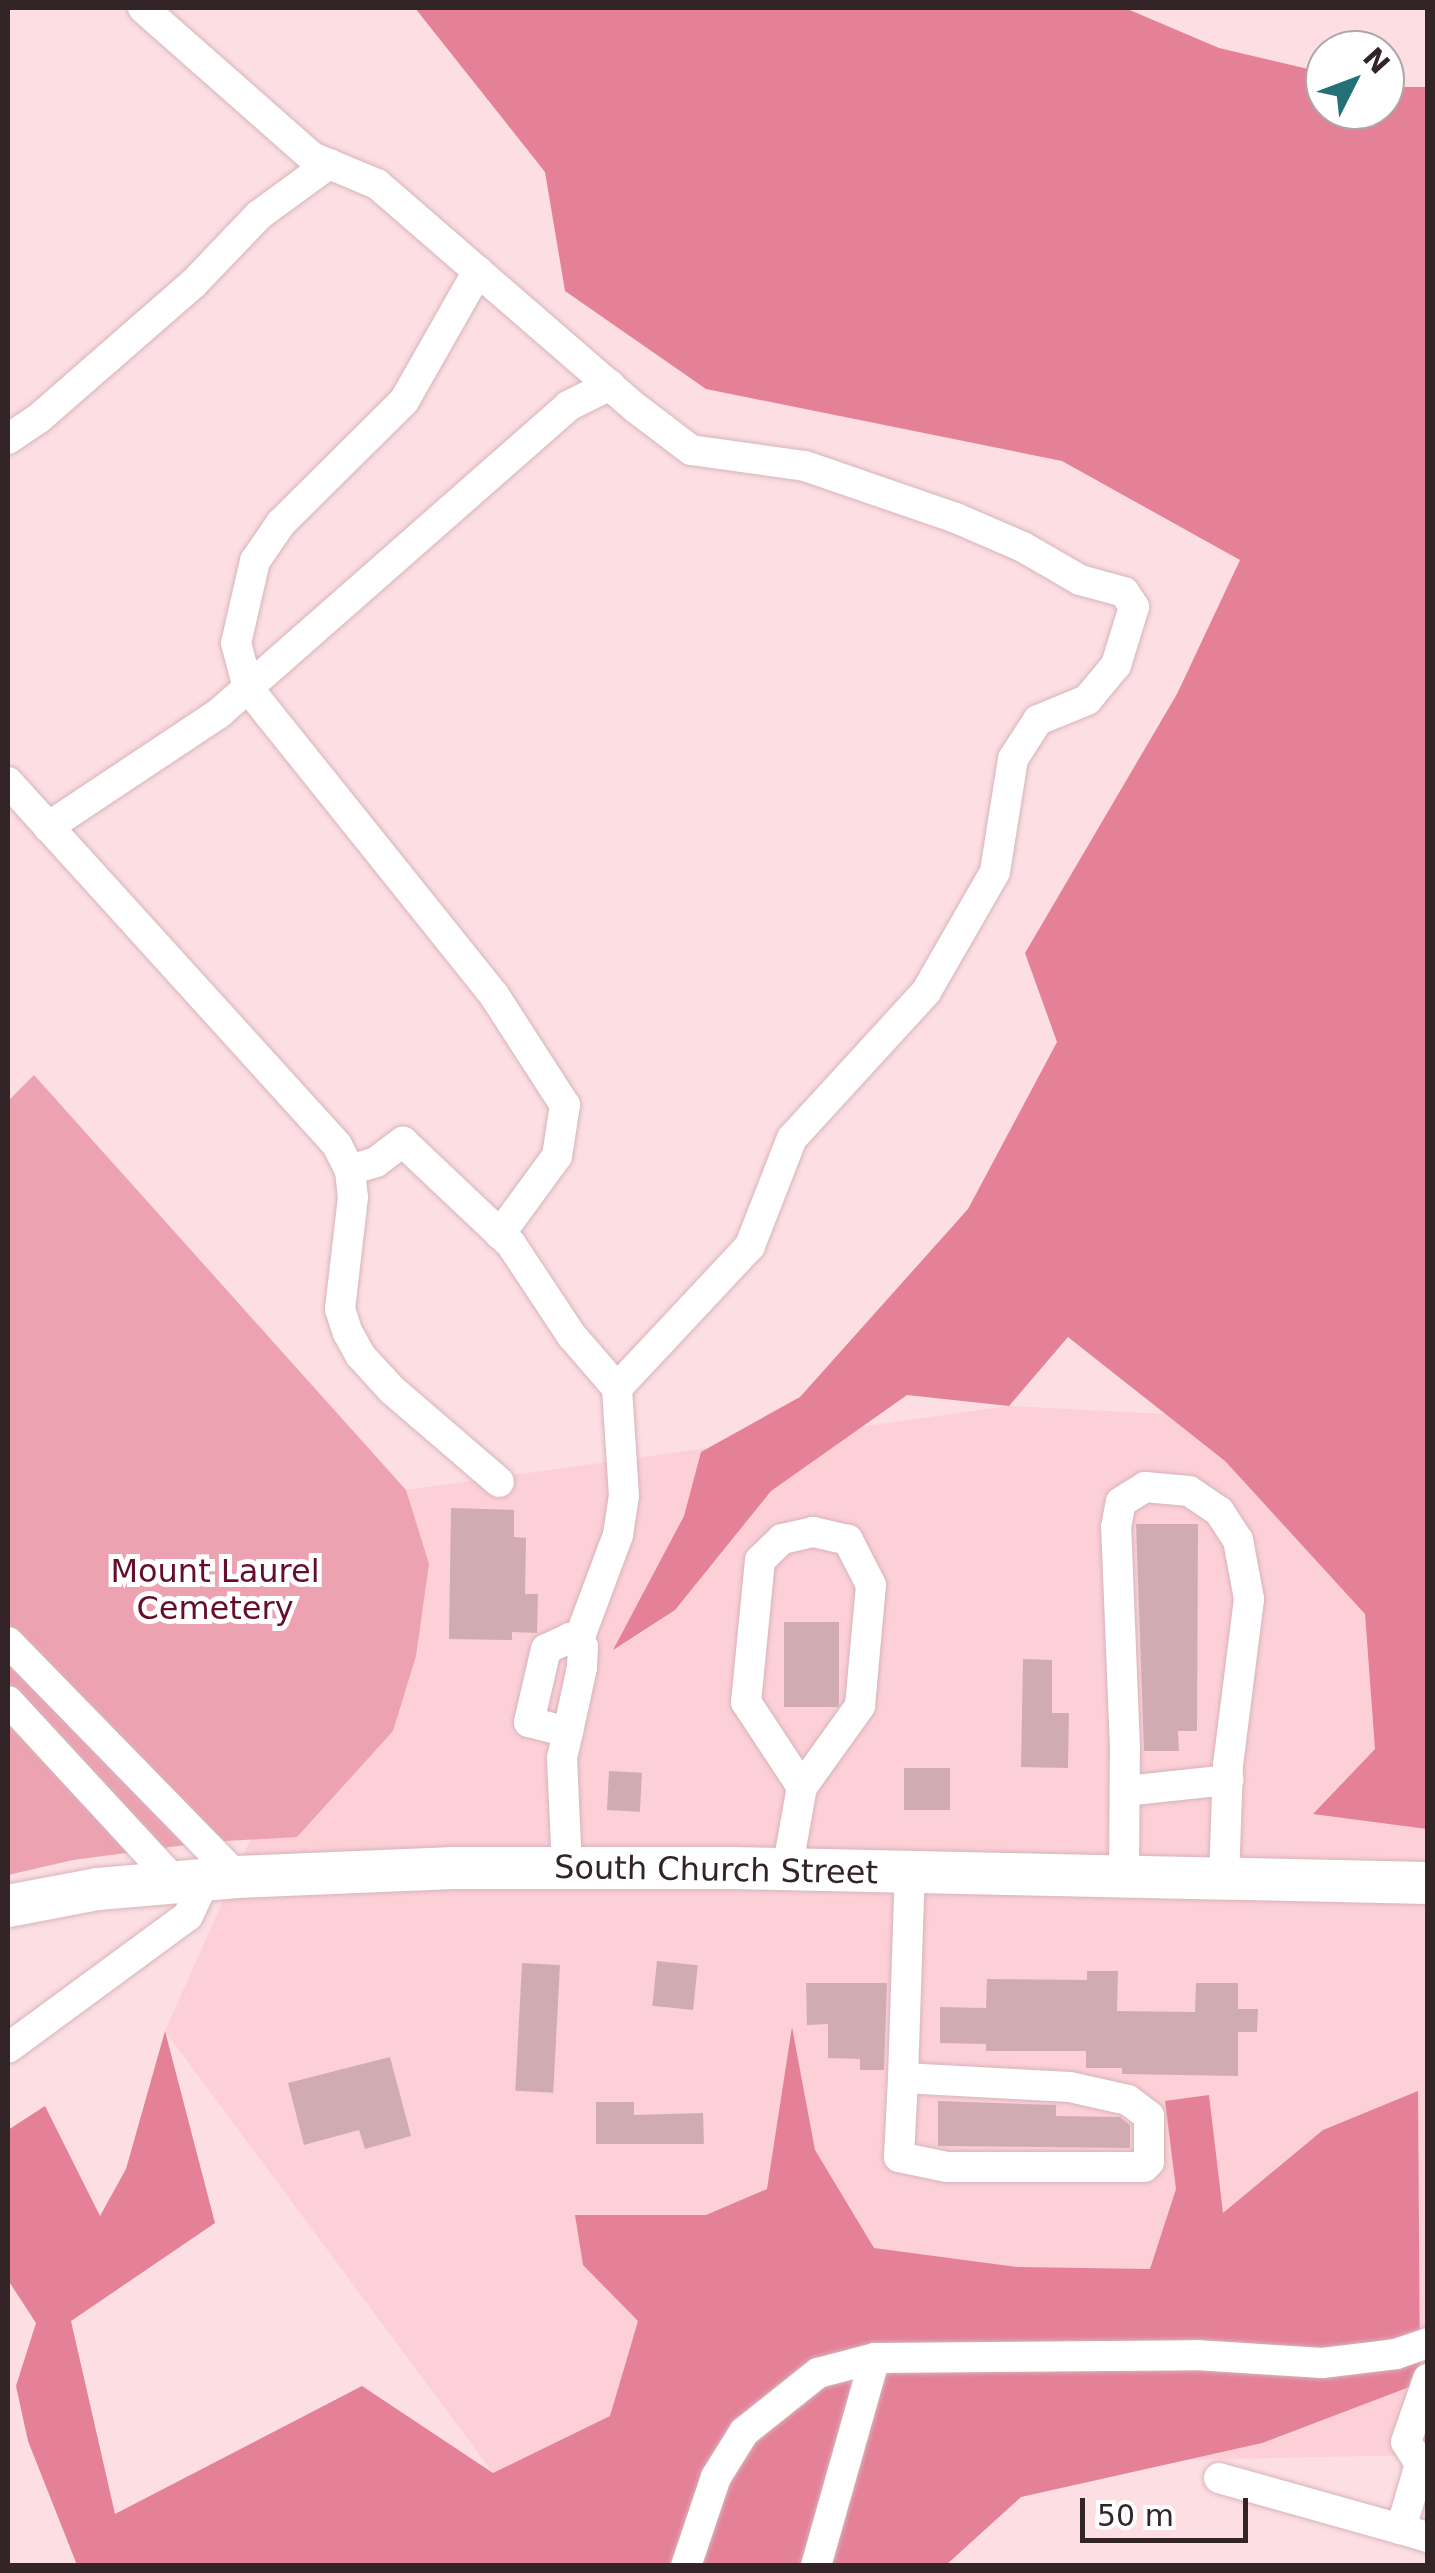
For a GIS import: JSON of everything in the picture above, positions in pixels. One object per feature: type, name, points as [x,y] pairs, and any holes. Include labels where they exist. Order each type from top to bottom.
[{"type":"highway","name":"South Church Street","points":[[8,1906],[98,1889],[206,1880],[567,1868],[1428,1883]]},
{"type":"street","points":[[143,8],[312,157],[376,184],[691,450],[805,466],[956,518],[1023,547],[1080,580],[1124,592],[1134,606],[1116,665],[1086,700],[1038,720],[1013,759],[995,872],[926,992],[792,1138],[750,1246],[617,1388]]},
{"type":"street","points":[[8,439],[38,419],[193,284],[258,215],[329,164]]},
{"type":"street","points":[[478,271],[404,401],[281,523],[256,561],[236,643],[248,688],[494,995],[565,1105],[557,1156],[500,1234]]},
{"type":"street","points":[[48,827],[218,714],[568,406],[610,385]]},
{"type":"street","points":[[8,782],[337,1145],[350,1170],[352,1197],[340,1309],[348,1333],[360,1355],[392,1390],[498,1482]]},
{"type":"street","points":[[350,1170],[376,1162],[404,1142],[500,1234],[572,1336],[617,1388],[624,1495],[618,1534],[578,1642],[583,1648],[582,1667],[562,1758],[567,1868]]},
{"type":"street","points":[[1124,1877],[1116,1526],[1121,1502],[1145,1487],[1189,1491],[1218,1510],[1238,1540],[1249,1599],[1228,1780],[1224,1879]]},
{"type":"street","points":[[787,1870],[802,1787],[860,1706],[871,1585],[848,1540],[813,1532],[782,1539],[760,1560],[746,1702],[802,1787]]},
{"type":"street","points":[[8,1642],[151,1789],[206,1880]]},
{"type":"street","points":[[8,1701],[118,1820],[206,1880]]},
{"type":"street","points":[[1125,1791],[1228,1780]]},
{"type":"street","points":[[118,1820],[151,1789]]},
{"type":"street","points":[[902,2078],[1070,2087],[1128,2100],[1150,2116],[1148,2162],[1144,2168],[947,2168],[899,2156],[902,2078],[910,1872]]},
{"type":"street","points":[[8,2048],[188,1916],[206,1880]]},
{"type":"street","points":[[686,2566],[716,2477],[744,2432],[818,2374],[875,2358],[1196,2354],[1322,2362],[1396,2354],[1428,2344]]},
{"type":"street","points":[[816,2566],[875,2358]]},
{"type":"street","points":[[1218,2478],[1414,2533],[1424,2461],[1406,2442],[1428,2379]]},
{"type":"shaded area","points":[[415,8],[1125,8],[1219,48],[1305,68],[1305,130],[1405,130],[1405,87],[1427,87],[1427,1829],[1313,1814],[1375,1749],[1365,1614],[1225,1461],[1068,1337],[1009,1406],[907,1395],[771,1491],[675,1610],[613,1650],[684,1516],[701,1452],[800,1397],[968,1209],[1057,1042],[1025,953],[1177,694],[1240,560],[1062,461],[706,389],[565,291],[545,172]]},
{"type":"shaded area","points":[[1009,1406],[1427,1428],[1427,2455],[493,2473],[165,2031],[406,1490]]},
{"type":"shaded area","points":[[792,2027],[815,2150],[874,2248],[1017,2267],[1150,2269],[1176,2189],[1165,2101],[1209,2095],[1223,2213],[1323,2130],[1418,2091],[1420,2383],[1262,2443],[1021,2497],[946,2565],[77,2565],[28,2441],[16,2386],[36,2323],[8,2280],[8,2130],[45,2106],[100,2216],[126,2169],[165,2031],[215,2223],[71,2321],[115,2514],[362,2386],[493,2473],[610,2416],[638,2321],[583,2265],[575,2215],[706,2215],[767,2189]]},
{"type":"green space","name":"Mount Laurel Cemetery","points":[[34,1075],[406,1490],[429,1564],[416,1656],[393,1731],[297,1837],[208,1842],[73,1860],[8,1875],[8,1101]]},
{"type":"building","points":[[451,1508],[514,1510],[514,1537],[526,1538],[525,1594],[538,1594],[537,1633],[512,1632],[512,1640],[449,1639]]},
{"type":"building","points":[[1136,1524],[1198,1524],[1197,1731],[1178,1731],[1179,1751],[1144,1751]]},
{"type":"building","points":[[784,1622],[839,1622],[839,1707],[784,1707]]},
{"type":"building","points":[[1023,1659],[1052,1660],[1052,1713],[1069,1713],[1068,1768],[1021,1767]]},
{"type":"building","points":[[904,1768],[950,1768],[950,1810],[904,1810]]},
{"type":"building","points":[[609,1771],[642,1773],[640,1812],[607,1810]]},
{"type":"building","points":[[657,1961],[698,1965],[693,2010],[652,2006]]},
{"type":"building","points":[[522,1963],[560,1965],[553,2093],[515,2091]]},
{"type":"building","points":[[1087,1971],[1118,1971],[1117,2011],[1195,2012],[1196,1983],[1238,1983],[1238,2009],[1258,2009],[1257,2032],[1238,2032],[1238,2076],[1122,2074],[1122,2068],[1086,2068],[1086,2051],[986,2051],[986,2044],[940,2043],[940,2007],[986,2008],[987,1979],[1087,1980]]},
{"type":"building","points":[[806,1983],[887,1983],[884,2070],[860,2070],[860,2059],[828,2058],[828,2024],[807,2025]]},
{"type":"building","points":[[390,2057],[411,2136],[365,2149],[359,2130],[304,2145],[288,2083]]},
{"type":"building","points":[[938,2101],[1056,2105],[1056,2116],[1120,2117],[1130,2125],[1130,2148],[938,2146]]},
{"type":"building","points":[[596,2102],[634,2102],[634,2115],[703,2113],[704,2144],[596,2144]]}]
